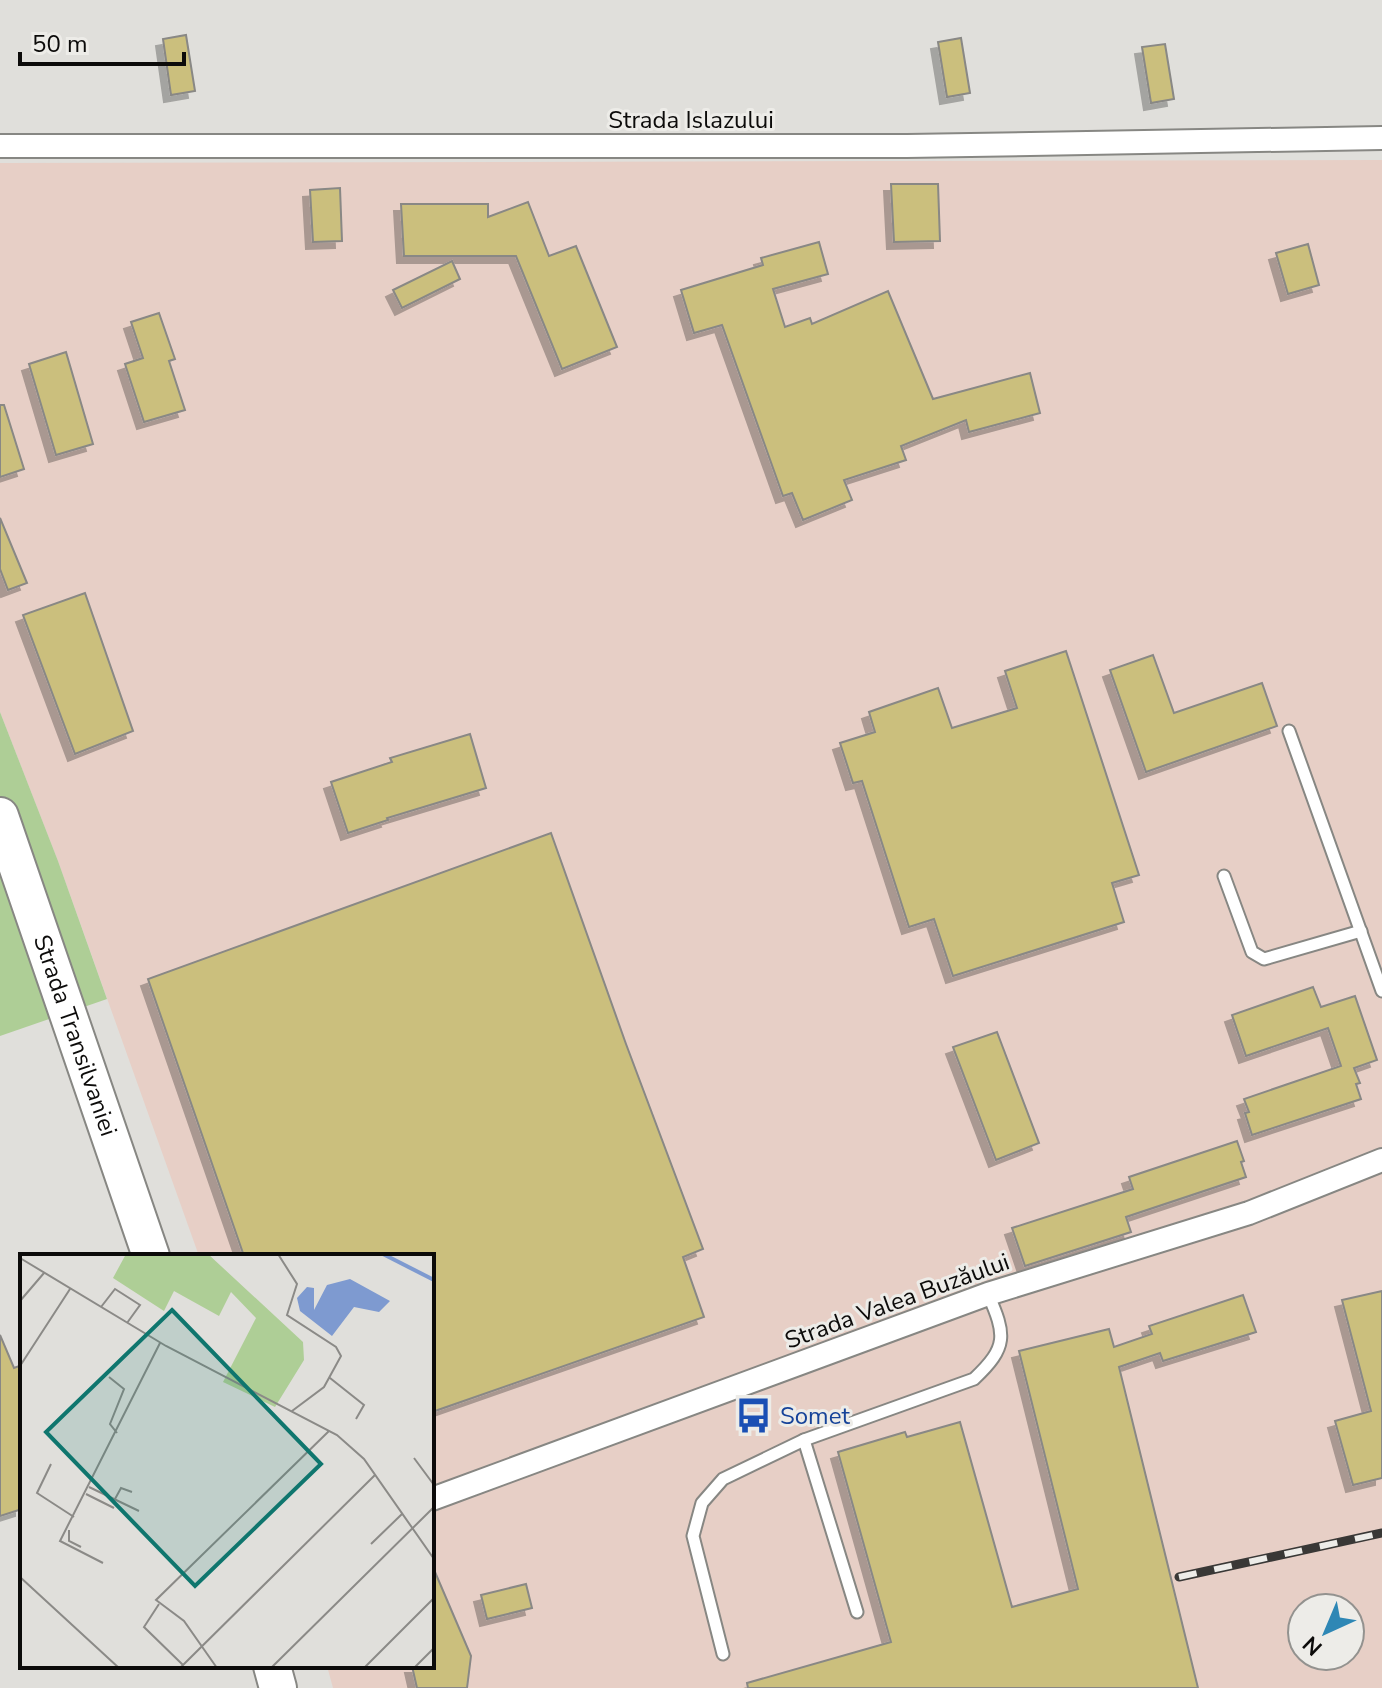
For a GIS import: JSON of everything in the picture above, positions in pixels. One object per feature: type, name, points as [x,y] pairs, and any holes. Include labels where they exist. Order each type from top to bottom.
[{"type":"main road","name":"Strada Transilvaniei","points":[[0,816],[150,1254]]},
{"type":"main road","points":[[273,1668],[278,1688]]},
{"type":"street","name":"Strada Islazului","points":[[0,146],[907,146],[1382,138]]},
{"type":"street","name":"Strada Valea Buzăului","points":[[434,1498],[988,1294],[1249,1213],[1382,1160]]},
{"type":"lane","points":[[1289,731],[1382,991]]},
{"type":"lane","points":[[1224,876],[1252,952],[1264,959],[1361,931]]},
{"type":"lane","points":[[723,1654],[693,1536],[702,1503],[723,1479],[804,1440],[974,1379],[999,1349],[1002,1326],[988,1294]]},
{"type":"lane","points":[[804,1440],[857,1612]]},
{"type":"shaded area","points":[[1382,160],[1382,1688],[333,1688],[328,1668],[434,1668],[434,1254],[198,1254],[58,861],[0,712],[0,163]]},
{"type":"green space","points":[[0,712],[107,999],[0,1036]]},
{"type":"building","points":[[186,35],[195,91],[171,95],[163,39]]},
{"type":"building","points":[[961,38],[970,93],[947,97],[938,42]]},
{"type":"building","points":[[1165,44],[1174,99],[1151,103],[1142,47]]},
{"type":"building","points":[[891,184],[938,184],[940,241],[894,242]]},
{"type":"building","points":[[340,188],[342,241],[313,242],[310,190]]},
{"type":"building","points":[[528,202],[549,256],[576,246],[617,347],[562,369],[516,256],[404,256],[401,204],[488,204],[488,217]]},
{"type":"building","points":[[819,242],[828,274],[773,289],[785,327],[810,318],[812,324],[888,291],[933,399],[1030,373],[1040,413],[969,432],[966,420],[901,446],[906,460],[844,480],[852,500],[803,520],[792,493],[783,496],[722,325],[694,333],[681,290],[763,265],[761,258]]},
{"type":"building","points":[[1308,244],[1319,285],[1288,294],[1276,253]]},
{"type":"building","points":[[452,261],[460,279],[402,308],[393,290]]},
{"type":"building","points":[[159,313],[175,359],[169,361],[185,410],[144,422],[125,364],[143,358],[131,322]]},
{"type":"building","points":[[66,352],[93,444],[56,455],[29,364]]},
{"type":"building","points":[[0,405],[4,405],[24,469],[0,477]]},
{"type":"building","points":[[0,518],[27,583],[8,590],[0,569]]},
{"type":"building","points":[[85,593],[133,731],[75,754],[23,615]]},
{"type":"building","points":[[1066,651],[1139,875],[1112,883],[1124,922],[953,976],[934,919],[909,927],[862,781],[853,783],[840,743],[875,732],[869,712],[938,688],[952,728],[1017,708],[1005,671]]},
{"type":"building","points":[[1153,655],[1174,713],[1262,683],[1277,726],[1146,772],[1110,670]]},
{"type":"building","points":[[470,734],[486,788],[348,833],[331,782],[392,762],[390,758]]},
{"type":"building","points":[[551,833],[703,1249],[683,1257],[704,1317],[434,1411],[434,1254],[243,1254],[148,979]]},
{"type":"building","points":[[1313,987],[1321,1007],[1355,996],[1377,1060],[1354,1068],[1360,1083],[1356,1084],[1361,1099],[1252,1135],[1244,1099],[1341,1066],[1328,1028],[1246,1056],[1232,1015]]},
{"type":"building","points":[[997,1032],[1039,1143],[996,1160],[953,1047]]},
{"type":"building","points":[[1237,1141],[1246,1177],[1126,1217],[1131,1232],[1025,1266],[1012,1228],[1133,1189],[1129,1177]]},
{"type":"building","points":[[1382,1291],[1382,1478],[1353,1485],[1335,1421],[1371,1411],[1342,1300]]},
{"type":"building","points":[[1243,1295],[1256,1332],[1163,1361],[1160,1353],[1119,1367],[1198,1688],[748,1688],[747,1683],[891,1642],[838,1452],[905,1432],[907,1437],[960,1422],[1012,1607],[1078,1589],[1019,1351],[1109,1329],[1114,1347],[1152,1334],[1149,1326]]},
{"type":"building","points":[[0,1335],[14,1368],[20,1366],[20,1510],[0,1516]]},
{"type":"building","points":[[434,1570],[471,1656],[467,1688],[417,1688],[412,1668],[434,1668]]},
{"type":"building","points":[[526,1584],[532,1608],[487,1619],[481,1595]]},
{"type":"railway","points":[[1179,1577],[1382,1533]]},
{"type":"place","name":"Somet","points":[[754,1416]]}]
